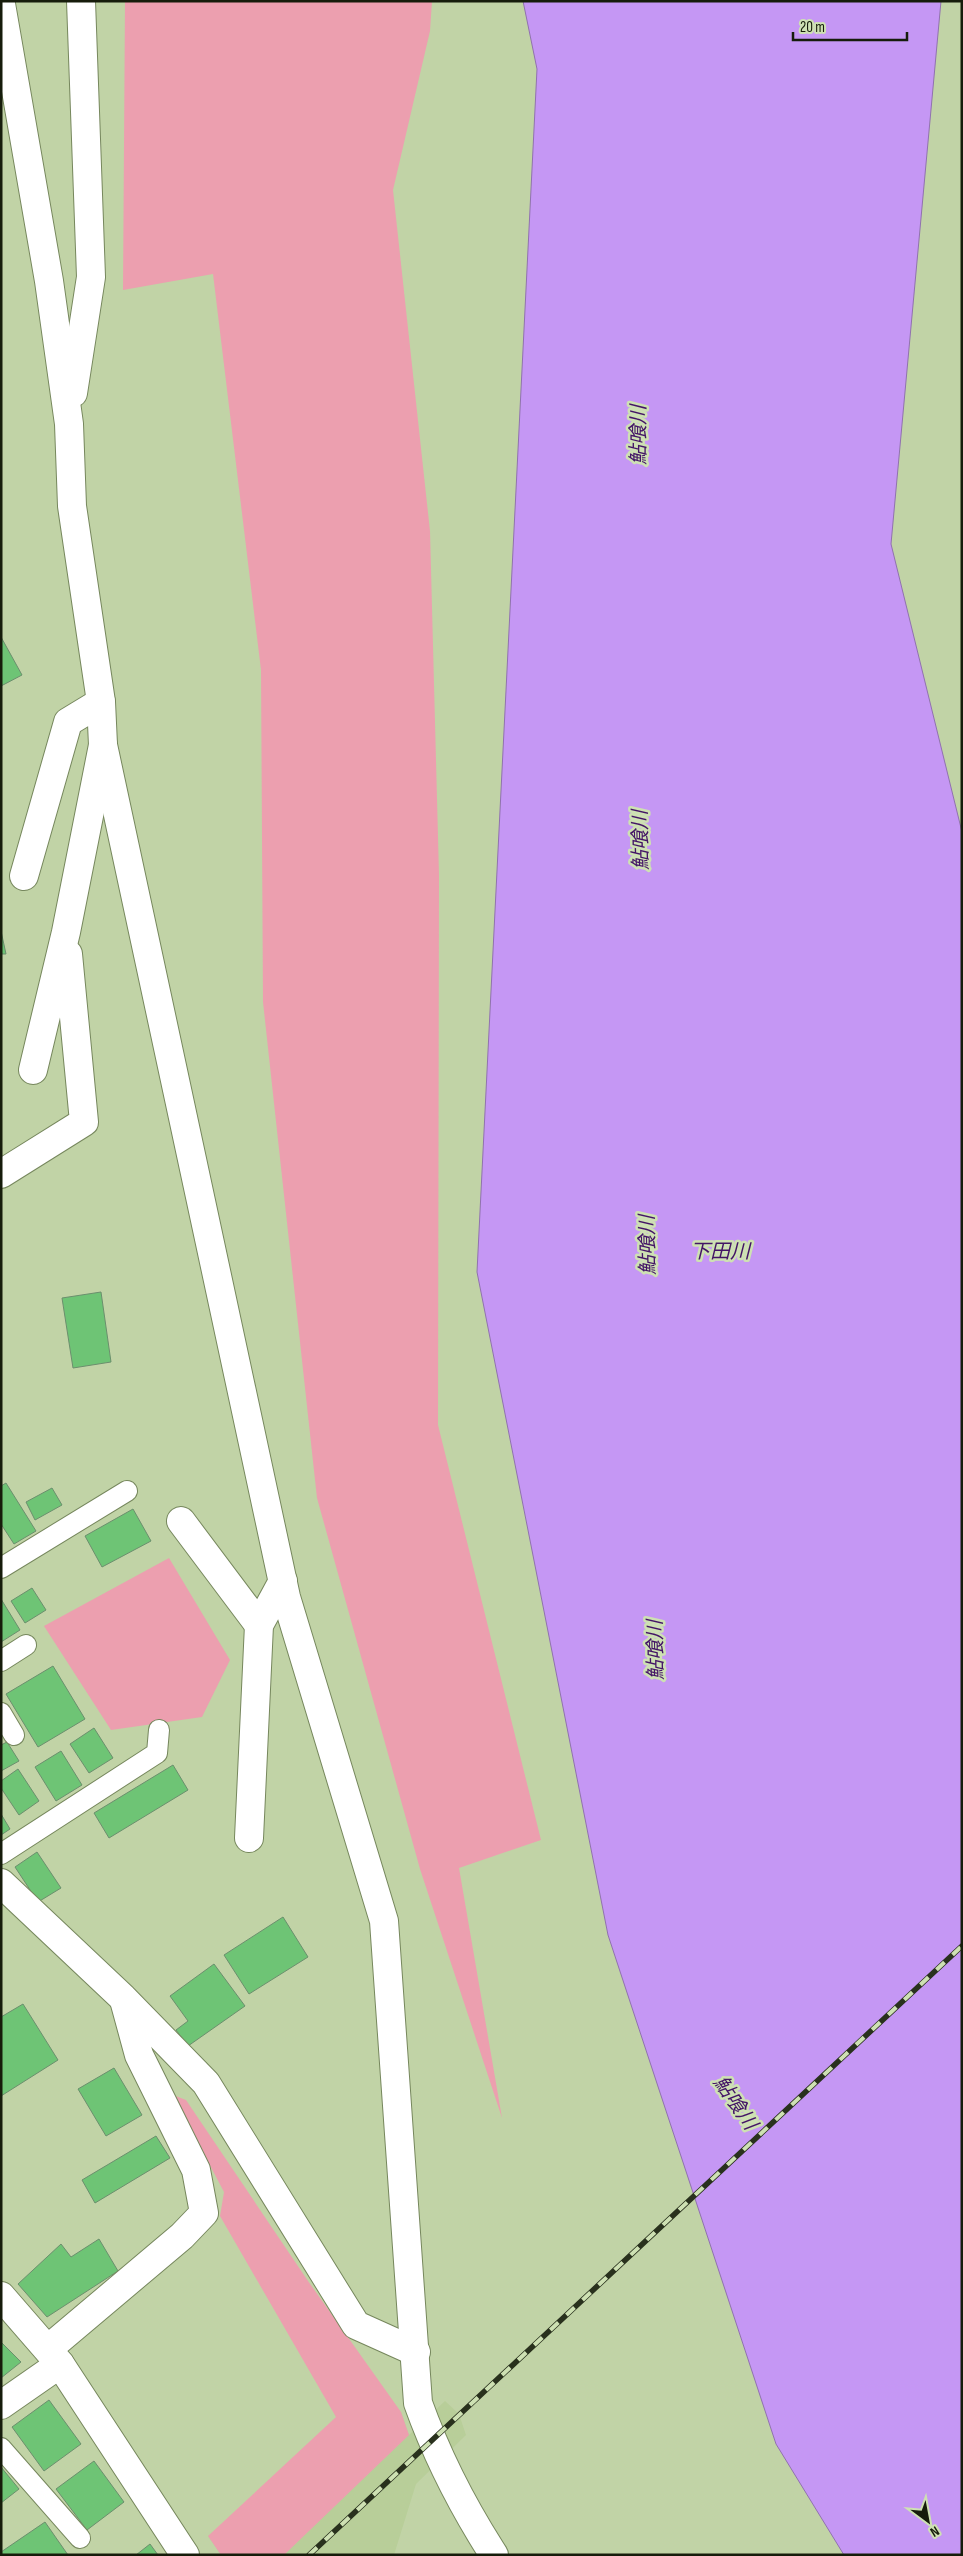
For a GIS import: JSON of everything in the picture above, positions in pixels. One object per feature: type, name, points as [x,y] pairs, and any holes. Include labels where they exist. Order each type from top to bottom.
[{"type":"street","points":[[69,424],[91,277],[81,1]]},
{"type":"street","points":[[1,4],[49,281],[69,424],[72,506],[100,702],[103,745],[283,1582],[384,1921],[416,2352],[418,2402],[431,2440],[470,2518],[494,2555]]},
{"type":"street","points":[[24,876],[68,722],[100,702]]},
{"type":"street","points":[[33,1070],[66,932],[103,745]]},
{"type":"street","points":[[1,1174],[84,1122],[66,932]]},
{"type":"street","points":[[182,1521],[259,1625]]},
{"type":"street","points":[[249,1838],[259,1625],[283,1582]]},
{"type":"street","points":[[1,1883],[123,1998],[206,2083],[356,2325],[416,2352]]},
{"type":"street","points":[[1,2406],[204,2214],[196,2170],[139,2055],[123,1998]]},
{"type":"street","points":[[1,2296],[54,2357],[185,2555]]},
{"type":"lane","points":[[1,1568],[127,1491]]},
{"type":"lane","points":[[1,1661],[26,1645]]},
{"type":"lane","points":[[1,1854],[157,1753],[159,1730]]},
{"type":"lane","points":[[1,2448],[80,2538]]},
{"type":"shaded area","points":[[125,1],[432,1],[430,31],[393,190],[430,531],[439,875],[438,1425],[541,1840],[459,1868],[502,2118],[420,1869],[317,1498],[263,1002],[261,670],[213,274],[123,290]]},
{"type":"shaded area","points":[[169,1558],[230,1660],[202,1717],[111,1730],[44,1626]]},
{"type":"shaded area","points":[[173,2095],[186,2100],[308,2281],[401,2412],[409,2435],[284,2555],[221,2555],[208,2536],[336,2417],[220,2216],[224,2192]]},
{"type":"shaded area","points":[[445,2401],[459,2414],[466,2435],[416,2484],[394,2555],[221,2555],[208,2536],[401,2412],[409,2435]]},
{"type":"water","name":"下田川","points":[[523,1],[941,1],[891,544],[962,832],[962,2555],[844,2555],[776,2444],[608,1935],[477,1272],[537,69]]},
{"type":"building","points":[[1,637],[22,675],[1,686]]},
{"type":"building","points":[[1,931],[6,954],[1,954]]},
{"type":"building","points":[[101,1292],[111,1362],[73,1368],[62,1298]]},
{"type":"building","points":[[6,1483],[36,1531],[14,1544],[1,1524],[1,1486]]},
{"type":"building","points":[[52,1488],[62,1505],[35,1520],[26,1502]]},
{"type":"building","points":[[133,1509],[151,1541],[102,1567],[85,1536]]},
{"type":"building","points":[[32,1588],[46,1610],[25,1623],[11,1601]]},
{"type":"building","points":[[1,1599],[20,1630],[1,1642]]},
{"type":"building","points":[[53,1666],[85,1719],[38,1747],[6,1694]]},
{"type":"building","points":[[94,1728],[113,1758],[89,1773],[70,1744]]},
{"type":"building","points":[[7,1742],[19,1761],[1,1771],[1,1745]]},
{"type":"building","points":[[61,1751],[82,1785],[56,1801],[35,1767]]},
{"type":"building","points":[[173,1765],[188,1790],[109,1838],[94,1813]]},
{"type":"building","points":[[18,1769],[39,1801],[19,1815],[1,1788],[1,1781]]},
{"type":"building","points":[[1,1814],[10,1829],[1,1835]]},
{"type":"building","points":[[37,1852],[61,1888],[38,1902],[15,1867]]},
{"type":"building","points":[[283,1917],[308,1957],[249,1994],[224,1955]]},
{"type":"building","points":[[214,1964],[245,2006],[188,2046],[176,2030],[188,2021],[170,1996]]},
{"type":"building","points":[[23,2004],[58,2060],[1,2096],[1,2017]]},
{"type":"building","points":[[114,2068],[142,2115],[106,2136],[78,2089]]},
{"type":"building","points":[[156,2136],[170,2158],[95,2203],[82,2180]]},
{"type":"building","points":[[99,2239],[118,2271],[47,2317],[18,2284],[61,2244],[71,2257]]},
{"type":"building","points":[[1,2342],[21,2362],[1,2378]]},
{"type":"building","points":[[49,2400],[81,2444],[44,2471],[12,2427]]},
{"type":"building","points":[[94,2461],[124,2502],[87,2530],[56,2489]]},
{"type":"building","points":[[1,2467],[19,2489],[1,2503]]},
{"type":"building","points":[[45,2522],[68,2555],[1,2555],[1,2552]]},
{"type":"building","points":[[150,2544],[158,2555],[136,2555]]},
{"type":"railway","points":[[309,2555],[962,1946]]},
{"type":"water label","name":"鮎喰川","points":[[639,435]]},
{"type":"water label","name":"鮎喰川","points":[[641,840]]},
{"type":"water label","name":"鮎喰川","points":[[648,1245]]},
{"type":"water label","name":"鮎喰川","points":[[656,1650]]},
{"type":"water label","name":"鮎喰川","points":[[735,2103]]}]
